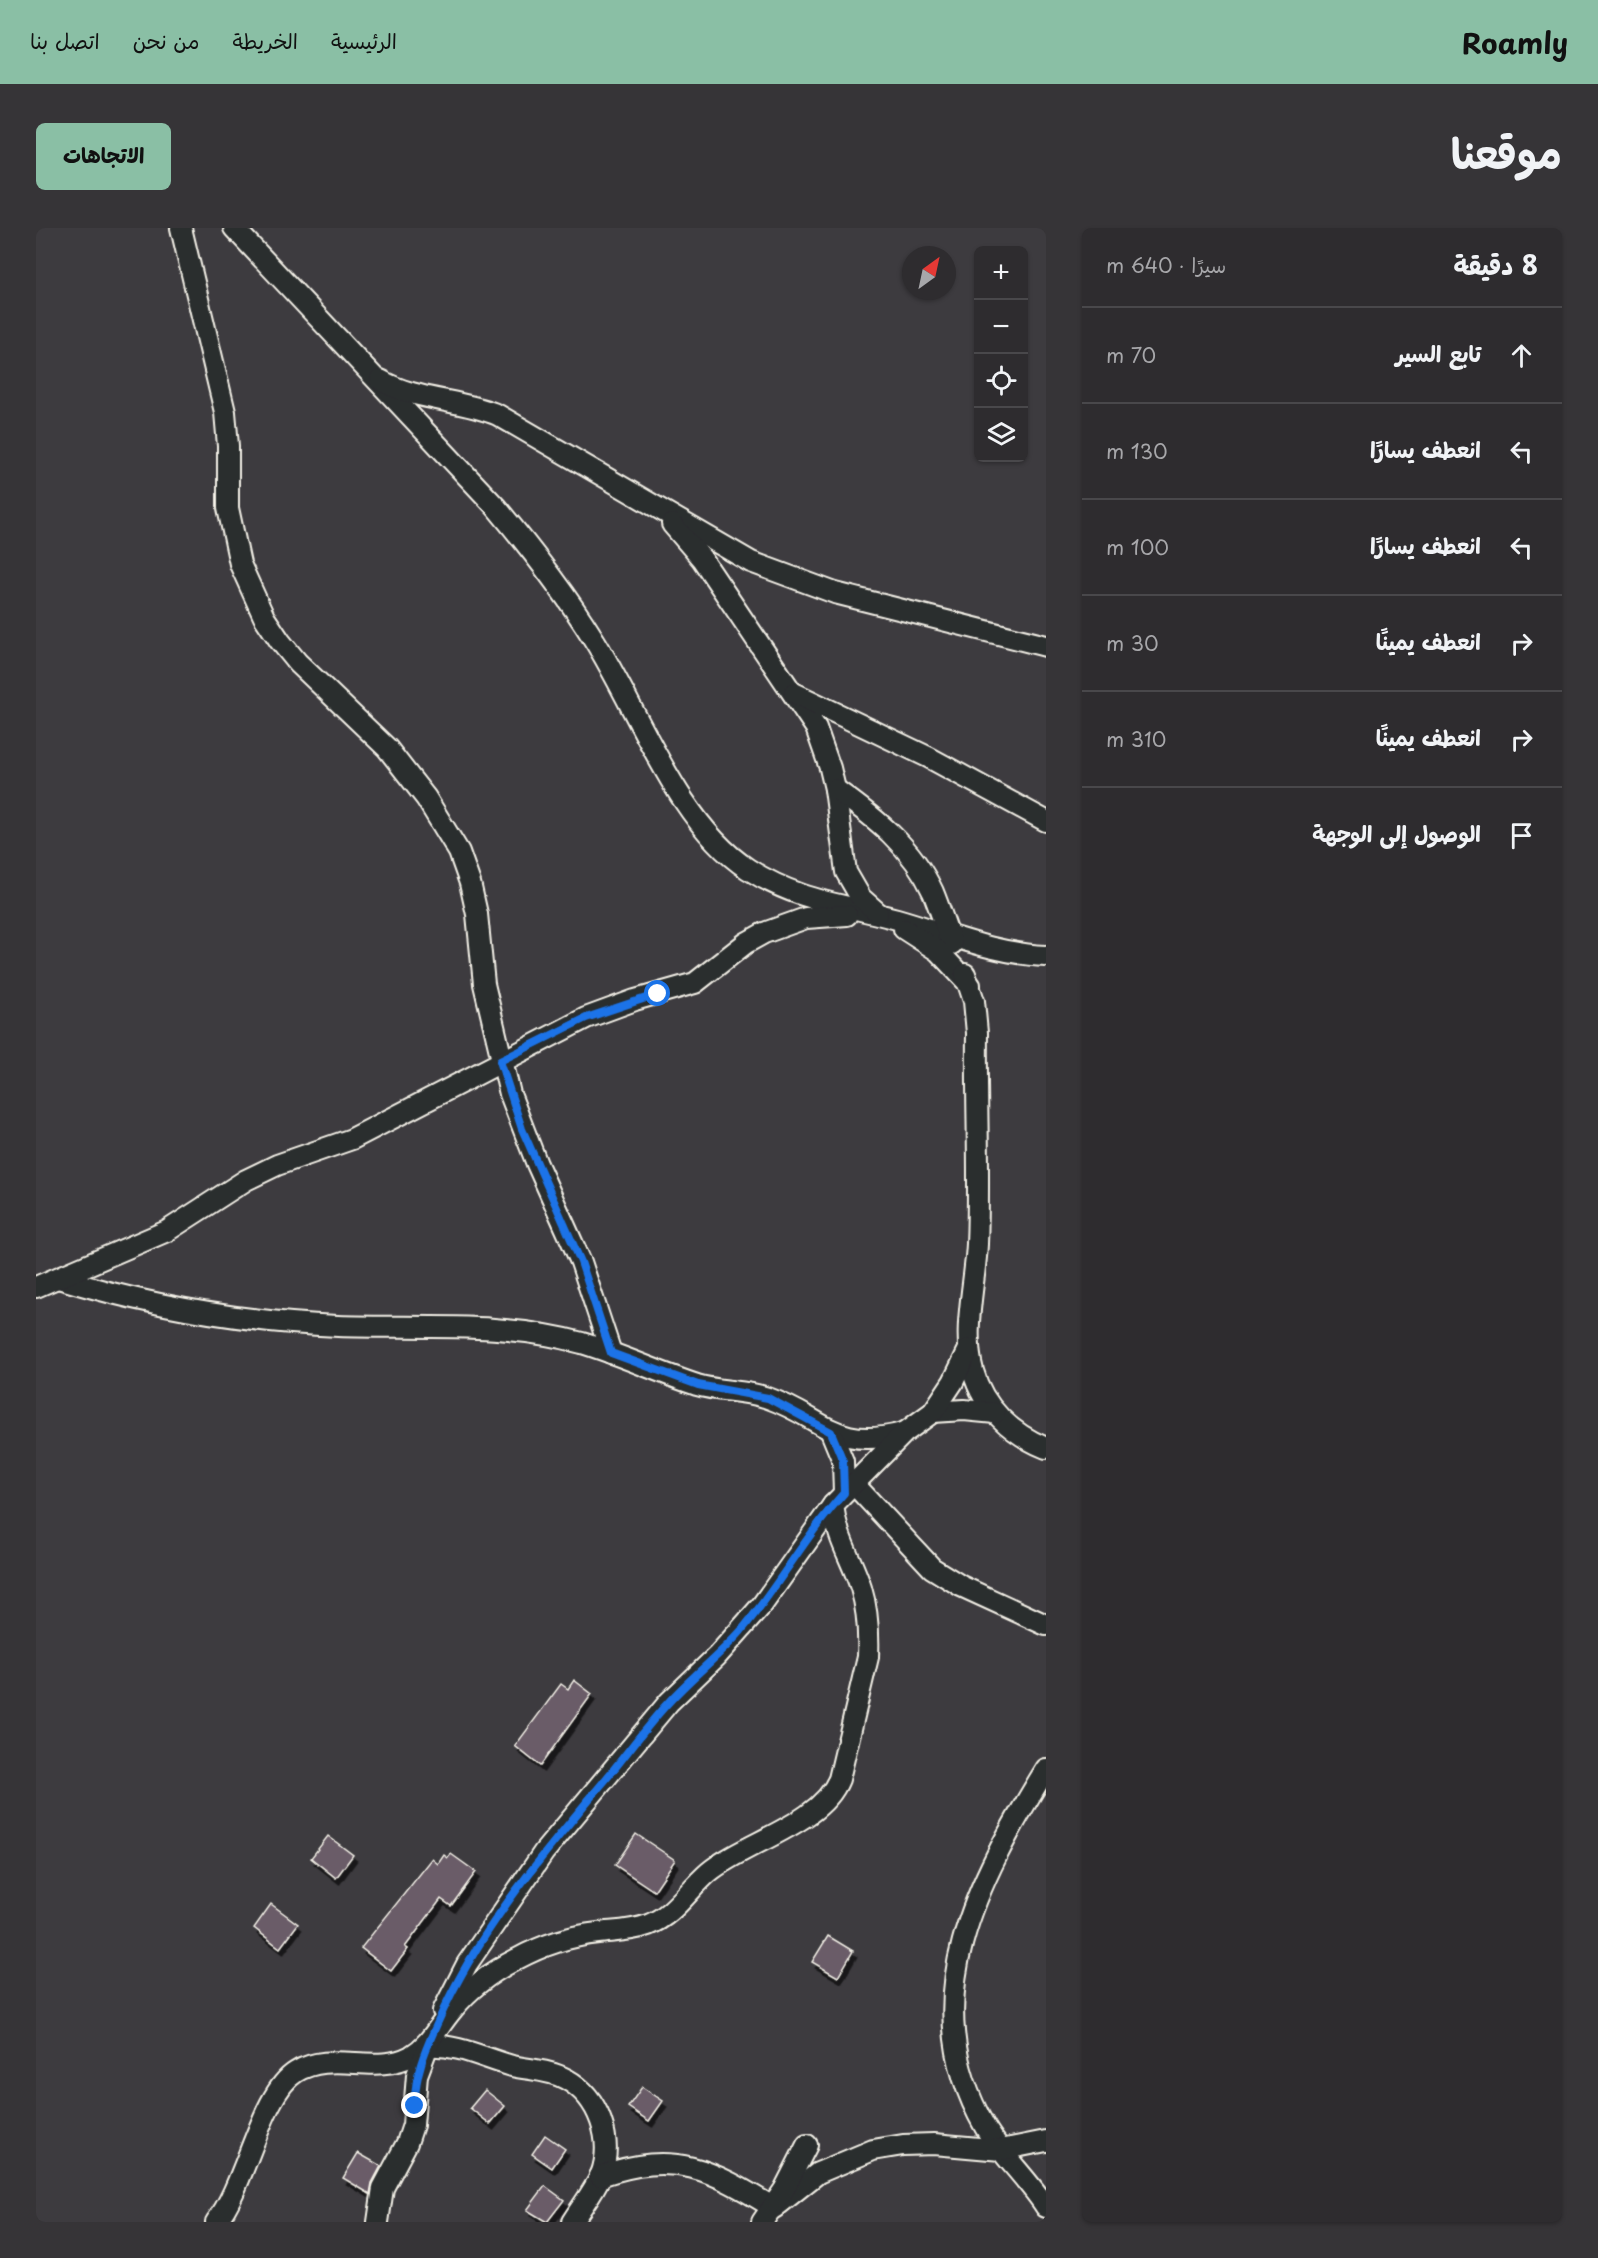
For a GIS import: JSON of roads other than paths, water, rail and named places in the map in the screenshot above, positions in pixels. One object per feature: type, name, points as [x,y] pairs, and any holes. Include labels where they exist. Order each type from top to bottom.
[{"type":"street","points":[[181,228],[225,412],[228,446],[228,508],[240,564],[264,617],[280,641],[298,663],[387,748],[426,798],[459,852],[470,883],[477,914],[484,984],[500,1061],[522,1129],[581,1262],[611,1353]]},
{"type":"street","points":[[234,228],[496,507],[557,583],[621,684],[687,806],[717,844],[748,869],[808,899],[879,915],[993,948],[1046,957]]},
{"type":"street","points":[[367,372],[403,390],[462,402],[498,415],[654,504],[718,545],[784,575],[883,606],[1046,646]]},
{"type":"street","points":[[654,504],[702,559],[794,692],[824,748],[835,789],[846,872],[861,898],[879,915],[938,951],[970,985]]},
{"type":"street","points":[[794,692],[927,757],[1046,821]]},
{"type":"street","points":[[835,789],[883,825],[919,866],[932,891],[970,985],[976,1016],[977,1200],[969,1349],[978,1383],[995,1413],[1011,1429],[1046,1448]]},
{"type":"street","points":[[36,1287],[167,1231],[246,1180],[277,1166],[352,1139],[586,1018],[635,1000],[695,983],[746,943],[783,926],[829,915],[864,917],[898,926]]},
{"type":"street","points":[[58,1278],[154,1304],[247,1319],[342,1326],[519,1331],[556,1337],[611,1353],[698,1385],[768,1398],[831,1432],[867,1439],[904,1432]]},
{"type":"street","points":[[378,2222],[383,2188],[407,2143],[413,2125],[417,2075],[429,2042],[467,1964],[544,1852],[669,1702],[747,1623],[844,1494],[904,1432],[933,1412],[953,1382],[969,1349]]},
{"type":"street","points":[[933,1412],[964,1410],[995,1413]]},
{"type":"street","points":[[216,2222],[238,2185],[275,2093],[295,2072],[321,2062],[385,2063],[398,2061],[429,2042],[454,2006],[500,1968],[536,1950],[576,1937],[650,1924],[677,1906],[698,1882],[721,1864],[771,1838],[831,1795],[839,1779],[868,1658],[869,1640],[861,1588],[842,1546],[843,1461],[831,1432]]},
{"type":"street","points":[[844,1494],[933,1568],[961,1586],[1046,1625]]},
{"type":"street","points":[[1046,1769],[1003,1845],[974,1903],[963,1935],[954,1978],[954,2030],[965,2080],[986,2128],[1046,2207]]},
{"type":"street","points":[[429,2042],[453,2046],[513,2066],[549,2072],[566,2079],[581,2090],[597,2112],[606,2139],[600,2176],[572,2222]]},
{"type":"street","points":[[768,2215],[818,2174],[873,2150],[903,2145],[933,2144],[1001,2150],[1046,2141]]},
{"type":"street","points":[[768,2215],[807,2145]]},
{"type":"street","points":[[600,2176],[645,2164],[691,2167],[734,2183],[768,2215]]}]
